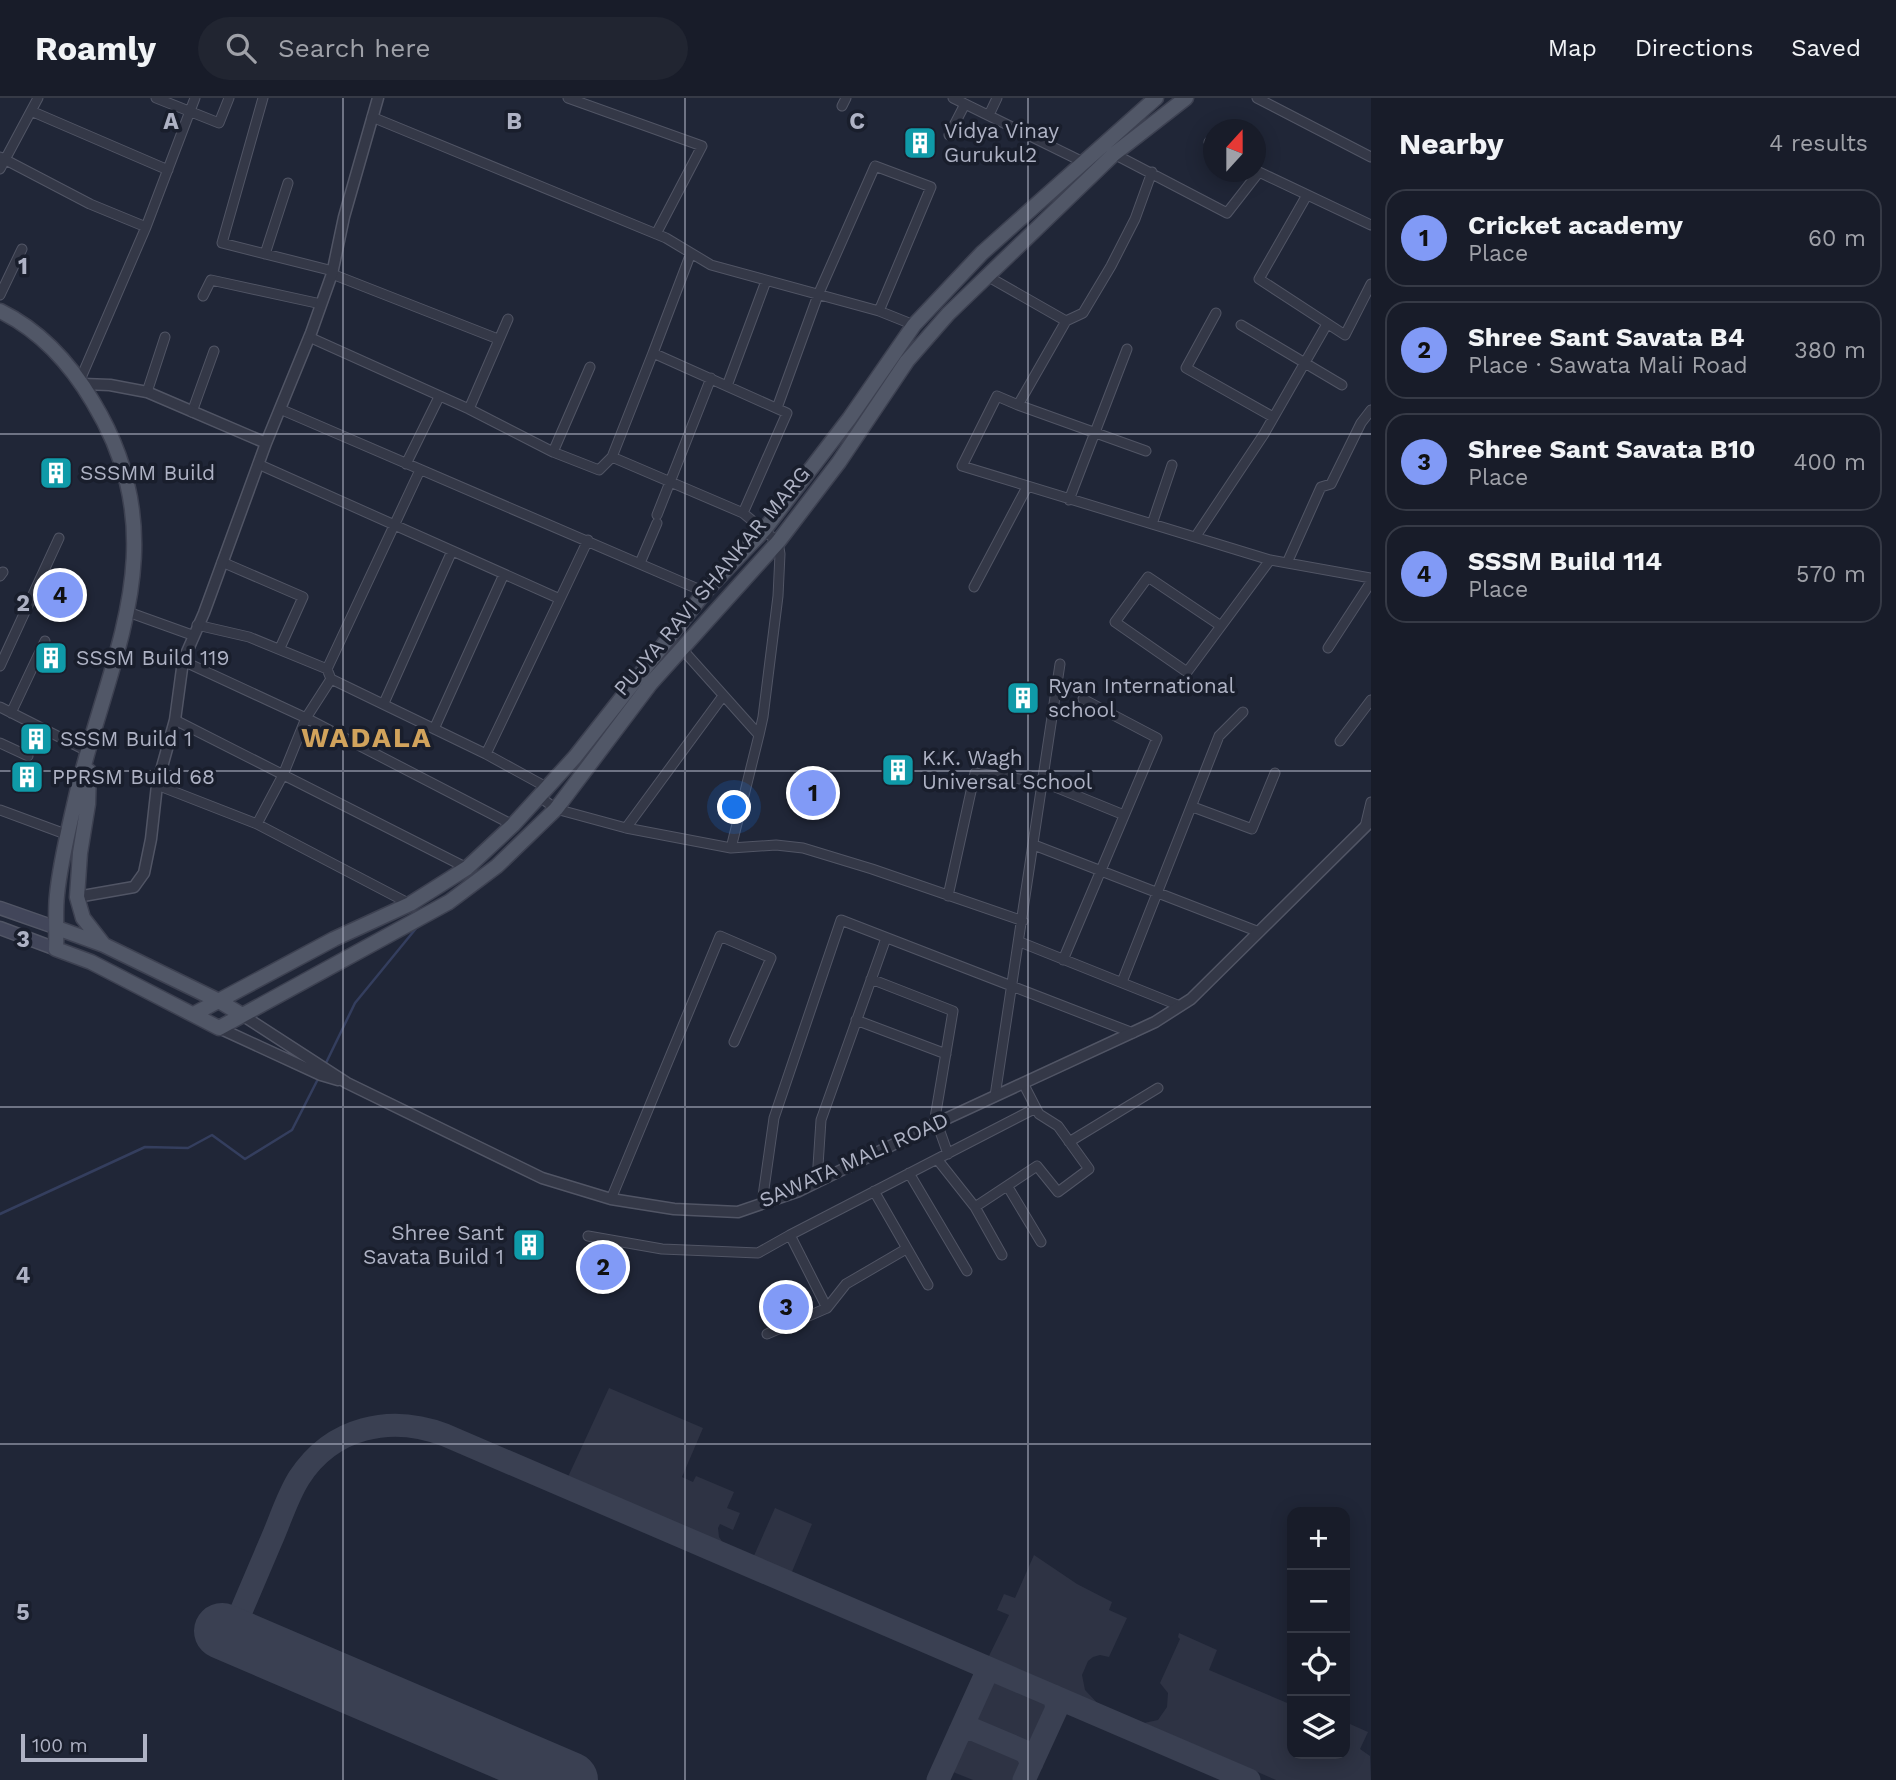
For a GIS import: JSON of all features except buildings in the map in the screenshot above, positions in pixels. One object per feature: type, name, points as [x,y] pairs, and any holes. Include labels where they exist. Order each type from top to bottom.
[{"type":"main road","points":[[194,1014],[334,939],[410,904],[467,868],[513,825],[575,757],[705,592],[764,530],[849,419],[914,325],[982,253],[1156,98]]},
{"type":"main road","name":"PUJYA RAVI SHANKAR MARG","points":[[219,1028],[449,902],[498,866],[556,809],[639,698],[778,542],[839,462],[907,362],[948,314],[1111,158],[1186,98]]},
{"type":"main road","points":[[0,311],[21,322],[42,338],[81,382],[114,438],[127,481],[134,523],[135,552],[128,612],[75,798],[57,897],[56,948]]},
{"type":"main road","points":[[89,752],[88,804],[80,853],[77,897],[83,918],[104,945]]},
{"type":"main road","points":[[0,908],[104,945],[242,1015]]},
{"type":"main road","points":[[0,928],[91,962],[219,1028]]},
{"type":"street","points":[[0,169],[3,158],[38,98]]},
{"type":"street","points":[[156,98],[219,122],[229,98]]},
{"type":"street","points":[[195,98],[146,227],[81,382],[147,391],[266,443]]},
{"type":"street","points":[[264,98],[222,243],[332,272],[498,339]]},
{"type":"street","points":[[77,897],[134,887],[144,873],[157,785],[174,720],[183,661],[321,304],[378,98]]},
{"type":"street","points":[[568,98],[702,146],[656,234]]},
{"type":"street","points":[[953,98],[1083,162]]},
{"type":"street","points":[[989,116],[997,98]]},
{"type":"street","points":[[1257,98],[1371,157]]},
{"type":"street","points":[[949,135],[965,104]]},
{"type":"street","points":[[31,111],[168,170]]},
{"type":"street","points":[[372,117],[656,234],[711,265],[879,311],[914,325]]},
{"type":"street","points":[[1097,150],[1111,158],[1152,172],[1227,213],[1249,182]]},
{"type":"street","points":[[3,158],[90,204],[146,227]]},
{"type":"street","points":[[777,408],[818,295],[875,166],[931,187],[879,311]]},
{"type":"street","points":[[1018,405],[1066,321],[1083,313],[1111,267],[1136,219],[1152,172]]},
{"type":"street","points":[[1266,175],[1371,225]]},
{"type":"street","points":[[265,254],[288,183]]},
{"type":"street","points":[[1307,195],[1259,279],[1345,335],[1371,284]]},
{"type":"street","points":[[0,295],[22,249]]},
{"type":"street","points":[[309,337],[469,409],[553,452],[598,470],[612,457],[691,253]]},
{"type":"street","points":[[987,276],[1066,321]]},
{"type":"street","points":[[203,296],[211,280],[321,304]]},
{"type":"street","points":[[727,386],[766,281]]},
{"type":"street","points":[[1216,313],[1186,368],[1273,418]]},
{"type":"street","points":[[469,409],[508,319]]},
{"type":"street","points":[[1196,536],[1273,418],[1327,324]]},
{"type":"street","points":[[1241,325],[1342,385]]},
{"type":"street","points":[[147,391],[165,337]]},
{"type":"street","points":[[1069,500],[1127,349]]},
{"type":"street","points":[[192,412],[214,351]]},
{"type":"street","points":[[653,353],[787,413],[743,513]]},
{"type":"street","points":[[553,452],[590,367]]},
{"type":"street","points":[[639,563],[711,379]]},
{"type":"street","points":[[1146,451],[997,396],[962,466],[1270,560],[1371,580],[1328,648]]},
{"type":"street","points":[[406,464],[439,397]]},
{"type":"street","points":[[280,409],[705,592]]},
{"type":"street","points":[[1287,563],[1321,487],[1331,484],[1370,414]]},
{"type":"street","points":[[612,457],[743,513],[778,542],[778,596],[763,717],[731,848]]},
{"type":"street","points":[[258,464],[560,599]]},
{"type":"street","points":[[1152,524],[1172,465]]},
{"type":"street","points":[[327,669],[420,470]]},
{"type":"street","points":[[974,587],[1027,487]]},
{"type":"street","points":[[0,666],[59,538]]},
{"type":"street","points":[[486,754],[587,540]]},
{"type":"street","points":[[384,703],[452,551]]},
{"type":"street","points":[[1221,626],[1148,577],[1115,622],[1186,672],[1221,626],[1270,560]]},
{"type":"street","points":[[222,562],[303,597],[280,648]]},
{"type":"street","points":[[434,729],[504,574]]},
{"type":"street","points":[[128,612],[195,630],[249,636],[327,669],[331,679],[486,754],[544,792],[556,809],[626,828],[731,848],[776,845],[803,848],[1023,921]]},
{"type":"street","points":[[11,713],[45,641]]},
{"type":"street","points":[[682,649],[759,735]]},
{"type":"street","points":[[183,661],[306,718],[513,825]]},
{"type":"street","points":[[995,1096],[1060,664]]},
{"type":"street","points":[[257,824],[283,775],[306,718],[331,679]]},
{"type":"street","points":[[626,828],[723,696]]},
{"type":"street","points":[[1063,960],[1157,737],[1083,699]]},
{"type":"street","points":[[1340,741],[1371,700]]},
{"type":"street","points":[[0,707],[89,752]]},
{"type":"street","points":[[1122,982],[1219,736],[1244,712]]},
{"type":"street","points":[[174,720],[467,868]]},
{"type":"street","points":[[0,743],[28,756]]},
{"type":"street","points":[[948,896],[975,773],[1043,782],[1124,815]]},
{"type":"street","points":[[1193,807],[1252,829],[1275,773]]},
{"type":"street","points":[[157,785],[257,824],[410,904]]},
{"type":"street","points":[[1368,824],[1371,802]]},
{"type":"street","points":[[0,810],[68,835]]},
{"type":"street","name":"SAWATA MALI ROAD","points":[[242,1015],[347,1083],[542,1178],[611,1199],[674,1209],[738,1212],[817,1181],[1155,1022],[1191,999],[1368,824]]},
{"type":"street","points":[[1034,845],[1259,932]]},
{"type":"street","points":[[762,1203],[774,1118],[841,920],[1133,1032]]},
{"type":"street","points":[[611,1199],[720,936],[771,958],[734,1042]]},
{"type":"street","points":[[817,1181],[821,1120],[886,937]]},
{"type":"street","points":[[1020,942],[1180,1006]]},
{"type":"street","points":[[871,979],[953,1011],[936,1123],[948,1154]]},
{"type":"street","points":[[856,1020],[946,1054]]},
{"type":"street","points":[[219,1028],[321,1075],[347,1083]]},
{"type":"street","points":[[975,1207],[1038,1166],[1058,1192],[1088,1169],[1058,1126],[1038,1114],[1023,1083]]},
{"type":"street","points":[[1069,1142],[1158,1088]]},
{"type":"street","points":[[588,1236],[662,1249],[758,1253],[1036,1108]]},
{"type":"street","points":[[937,1159],[975,1207],[1002,1255]]},
{"type":"street","points":[[909,1174],[967,1271]]},
{"type":"street","points":[[1007,1187],[1041,1242]]},
{"type":"street","points":[[874,1191],[928,1284]]},
{"type":"street","points":[[790,1235],[827,1308]]},
{"type":"street","points":[[767,1334],[827,1308],[846,1284],[906,1249]]},
{"type":"shaded area","points":[[609,1388],[703,1428],[682,1477],[693,1482],[696,1476],[734,1492],[727,1508],[740,1513],[733,1530],[720,1524],[718,1528],[719,1537],[726,1547],[567,1479]]},
{"type":"shaded area","points":[[775,1508],[812,1524],[791,1574],[753,1558]]},
{"type":"shaded area","points":[[1034,1555],[1077,1584],[1112,1602],[1109,1610],[1127,1618],[1109,1657],[1093,1657],[1088,1661],[1082,1675],[1085,1690],[1102,1708],[988,1658],[1009,1615],[997,1610],[1004,1594],[1015,1598]]},
{"type":"shaded area","points":[[1179,1633],[1217,1650],[1209,1670],[1287,1703],[1287,1759],[1350,1759],[1350,1724],[1368,1732],[1360,1749],[1370,1756],[1371,1780],[1276,1780],[1144,1723],[1158,1720],[1167,1707],[1168,1693],[1160,1683],[1180,1639]]},
{"type":"shaded area","points":[[993,1680],[1044,1702],[1046,1709],[1014,1780],[973,1780],[953,1772]]},
{"type":"waterway","points":[[919,338],[928,327]]},
{"type":"waterway","points":[[325,1065],[355,1003],[418,926]]},
{"type":"waterway","points":[[0,1214],[145,1147],[188,1148],[212,1135],[245,1159],[292,1130],[319,1077]]},
{"type":"taxiway","points":[[231,1635],[291,1493],[312,1461],[345,1436],[383,1426],[404,1426],[445,1435],[1249,1780]]},
{"type":"taxiway","points":[[938,1780],[985,1676],[983,1666]]},
{"type":"taxiway","points":[[1024,1780],[1057,1708],[1054,1696]]},
{"type":"taxiway","points":[[960,1731],[972,1729],[1026,1752],[1032,1763]]},
{"type":"runway","points":[[222,1631],[570,1780]]},
{"type":"place","name":"Vidya Vinay Gurukul2","points":[[920,143]]},
{"type":"place","name":"SSSMM Build","points":[[56,473]]},
{"type":"place","name":"SSSM Build 114","points":[[60,595]]},
{"type":"place","name":"SSSM Build 119","points":[[51,658]]},
{"type":"place","name":"Ryan International school","points":[[1023,698]]},
{"type":"place","name":"SSSM Build 1","points":[[36,739]]},
{"type":"place","name":"K.K. Wagh Universal School","points":[[898,770]]},
{"type":"place","name":"PPRSM Build 68","points":[[27,777]]},
{"type":"place","name":"Cricket academy","points":[[813,793]]},
{"type":"place","name":"Shree Sant Savata Build 1","points":[[529,1245]]},
{"type":"place","name":"Shree Sant Savata B4","points":[[603,1267]]},
{"type":"place","name":"Shree Sant Savata B10","points":[[786,1307]]},
{"type":"district","name":"WADALA","points":[[367,737]]}]
